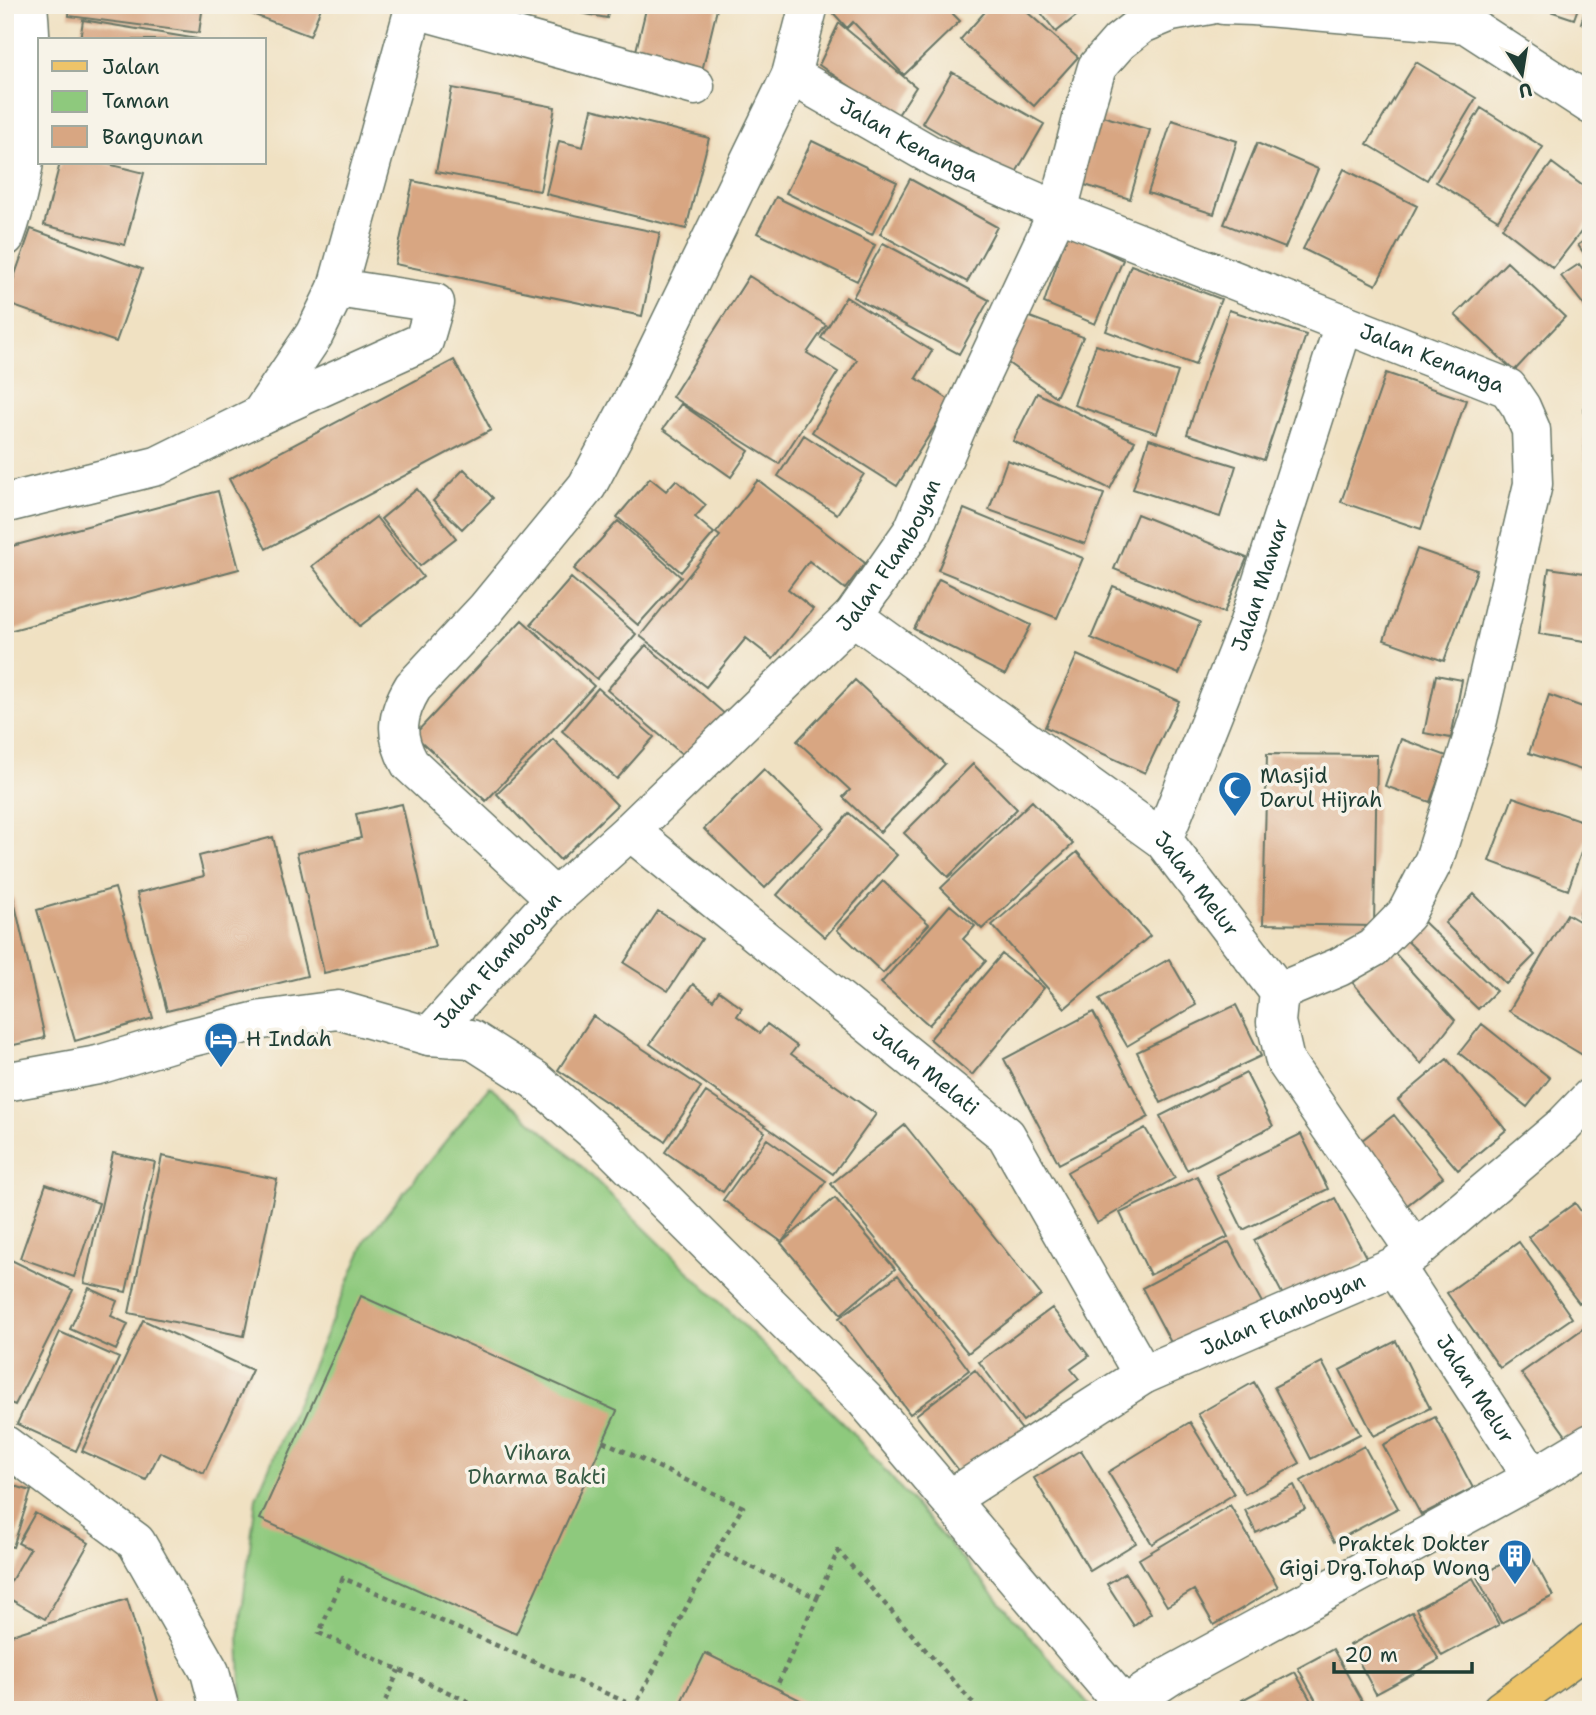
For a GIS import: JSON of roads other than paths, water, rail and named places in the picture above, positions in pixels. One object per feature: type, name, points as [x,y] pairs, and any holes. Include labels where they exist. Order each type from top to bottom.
[{"type":"main road","points":[[1501,1710],[1591,1642]]},
{"type":"street","points":[[5,237],[16,208],[27,145],[30,83],[28,5]]},
{"type":"street","points":[[555,898],[410,764],[402,750],[398,733],[400,716],[412,687],[486,609],[587,486],[637,391],[791,75],[809,5]]},
{"type":"street","name":"Jalan Flamboyan","points":[[429,1036],[555,898],[630,831],[853,616],[912,530],[960,419],[1058,211],[1097,67],[1119,42],[1142,24],[1171,12],[1210,5]]},
{"type":"street","points":[[1223,5],[1468,15],[1591,105]]},
{"type":"street","points":[[260,415],[314,335],[337,288],[415,7],[695,86]]},
{"type":"street","name":"Jalan Kenanga","points":[[791,75],[936,158],[1058,211],[1508,388],[1521,407],[1531,430],[1533,484],[1478,720],[1434,860],[1406,914],[1373,947],[1339,967],[1279,992]]},
{"type":"street","points":[[11,502],[157,466],[260,415],[424,341],[435,303],[337,288]]},
{"type":"street","name":"Jalan Mawar","points":[[1163,840],[1248,625],[1344,324]]},
{"type":"street","name":"Jalan Melur","points":[[853,616],[1163,840],[1279,992],[1276,1022],[1285,1061],[1405,1258],[1533,1478]]},
{"type":"street","name":"Jalan Melati","points":[[630,831],[1006,1135],[1143,1376]]},
{"type":"street","points":[[5,1082],[98,1065],[180,1040],[262,1020],[338,1010],[429,1036],[471,1039],[534,1080],[603,1139],[865,1400],[1126,1708],[1170,1676],[1533,1478],[1591,1443]]},
{"type":"street","name":"Jalan Flamboyan","points":[[950,1499],[1143,1376],[1405,1258],[1564,1125],[1591,1097]]},
{"type":"street","points":[[5,1445],[136,1542],[210,1672],[220,1710]]},
{"type":"place","name":"Masjid Darul Hijrah","points":[[1235,818]]},
{"type":"place","name":"H Indah","points":[[221,1069]]},
{"type":"place","name":"Praktek Dokter Gigi Drg.Tohap Wong","points":[[1515,1586]]},
{"type":"park label","name":"Vihara Dharma Bakti","points":[[537,1465]]}]
